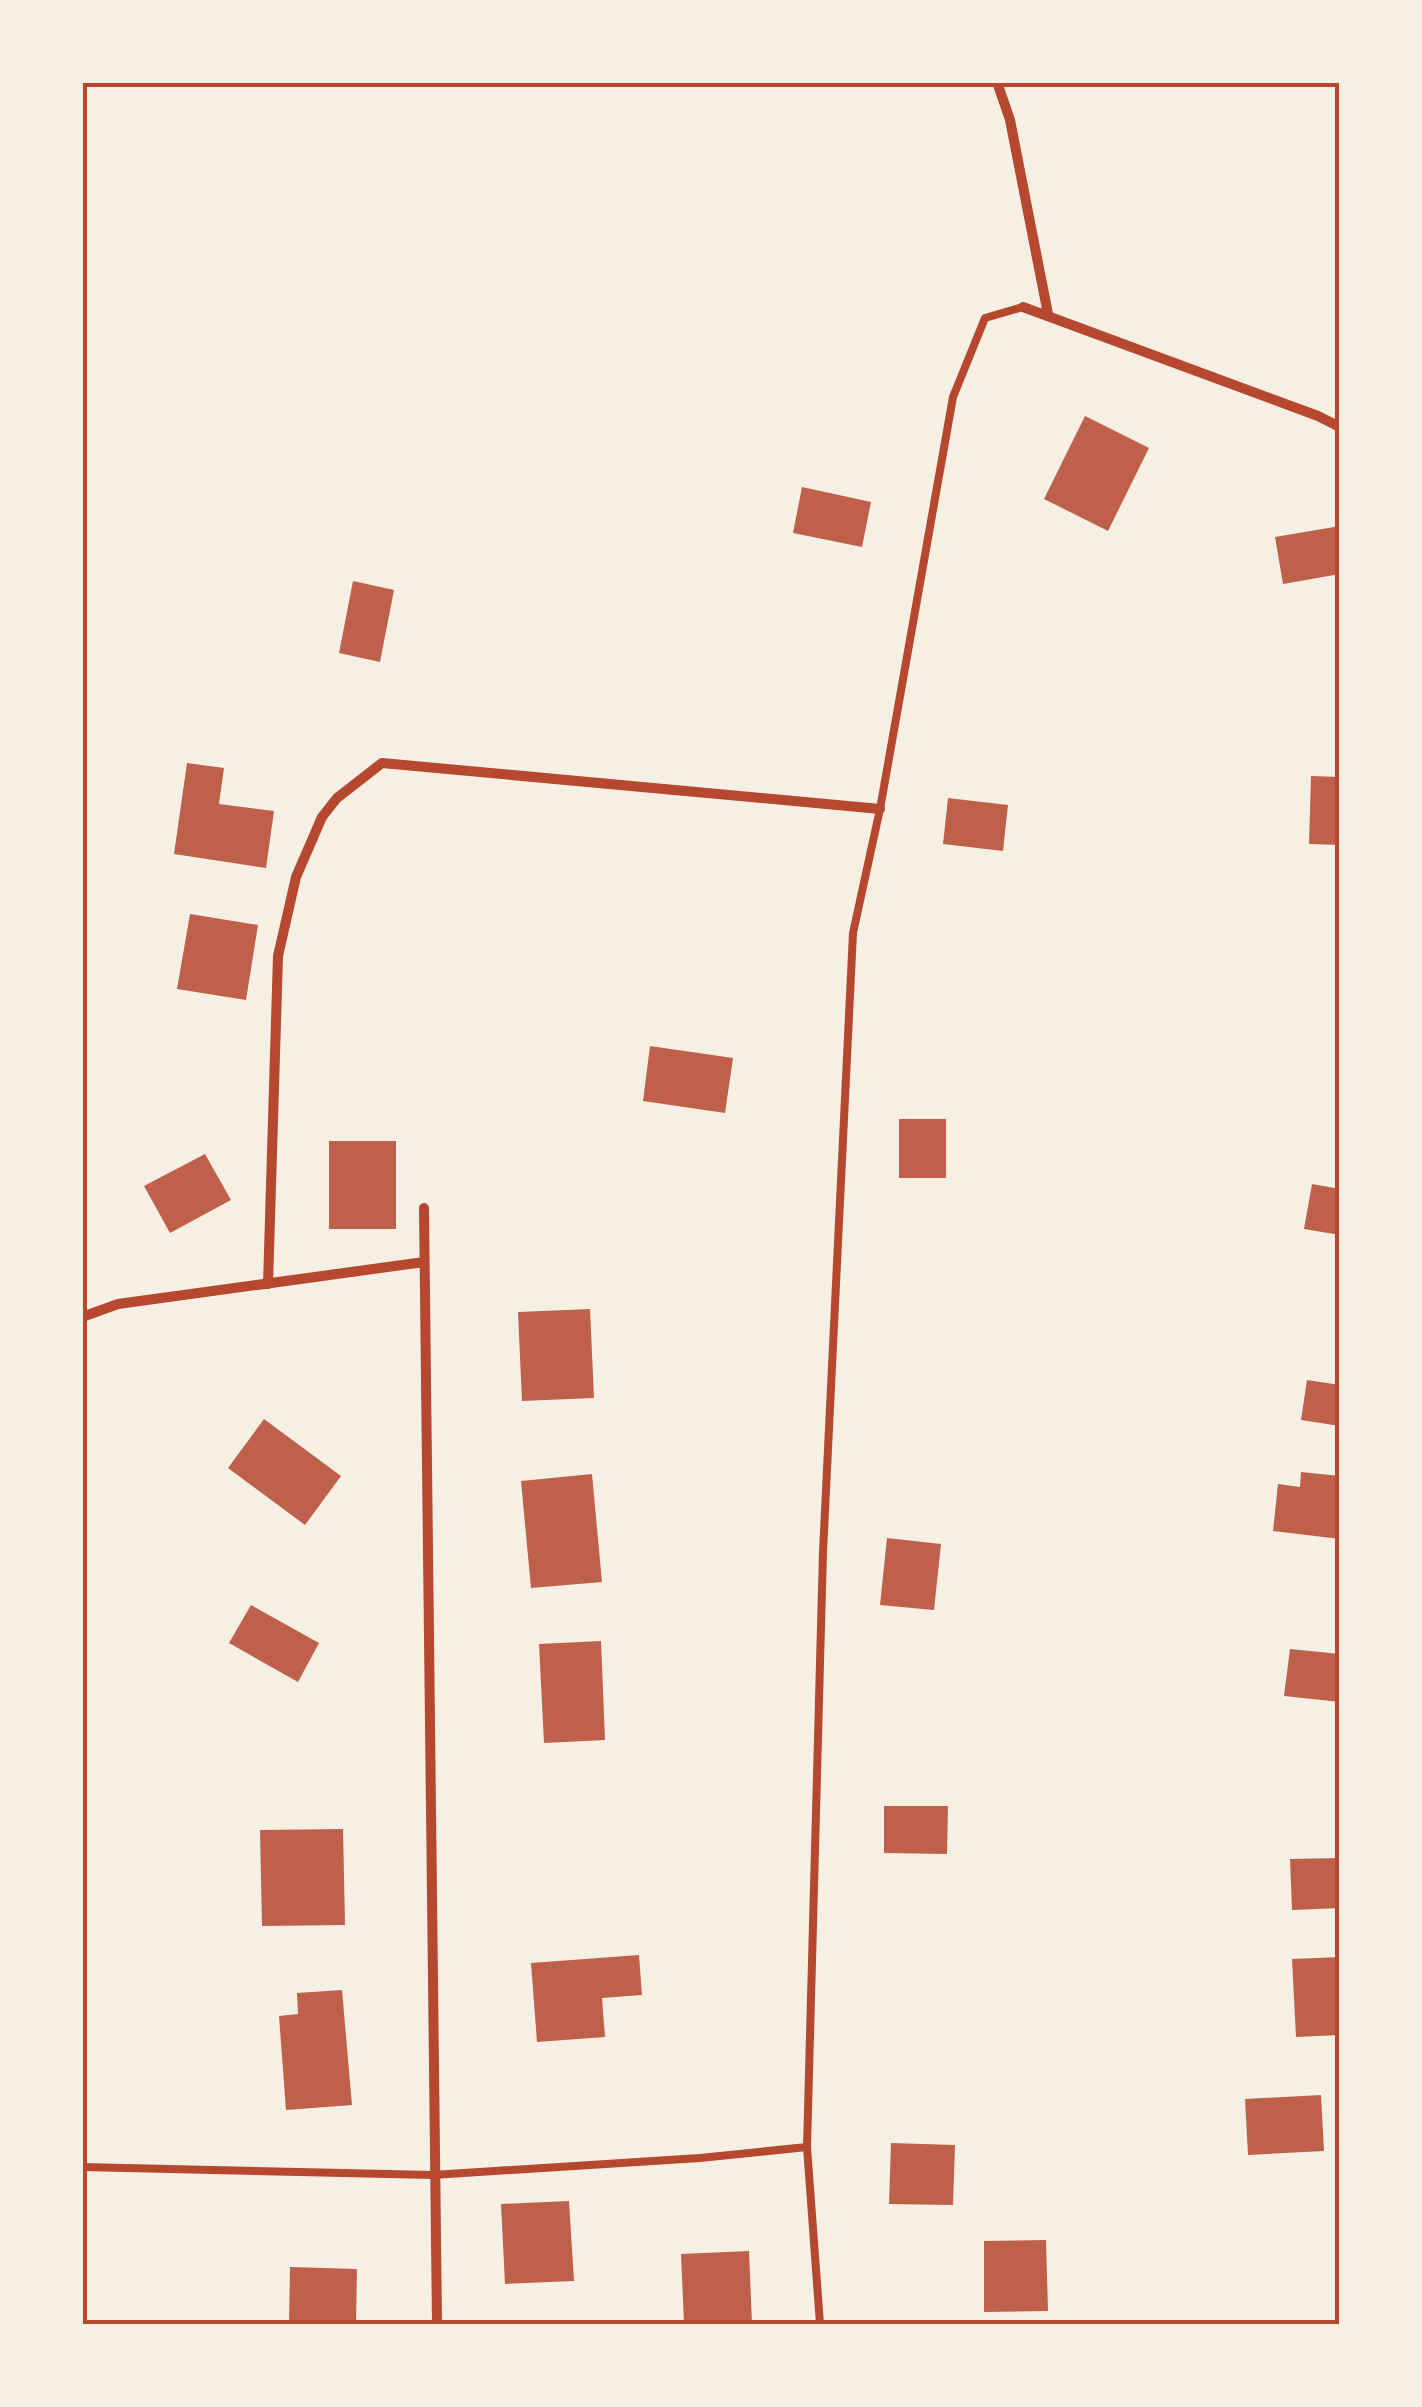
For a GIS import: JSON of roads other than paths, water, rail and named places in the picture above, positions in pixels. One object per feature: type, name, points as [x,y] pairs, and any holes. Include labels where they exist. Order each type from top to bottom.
[{"type":"street","points":[[997,82],[1010,120],[1048,314]]},
{"type":"street","points":[[1024,307],[1340,427]]},
{"type":"street","points":[[268,1284],[278,975],[285,924],[296,877],[322,817],[337,798],[382,762],[880,809]]},
{"type":"street","points":[[424,1208],[437,2324]]},
{"type":"street","points":[[82,1317],[118,1304],[424,1262]]},
{"type":"lane","points":[[820,2324],[807,2147],[823,1552],[853,933],[880,809],[952,397],[985,318],[1024,307]]},
{"type":"lane","points":[[82,2166],[433,2174],[700,2158],[807,2147]]}]
